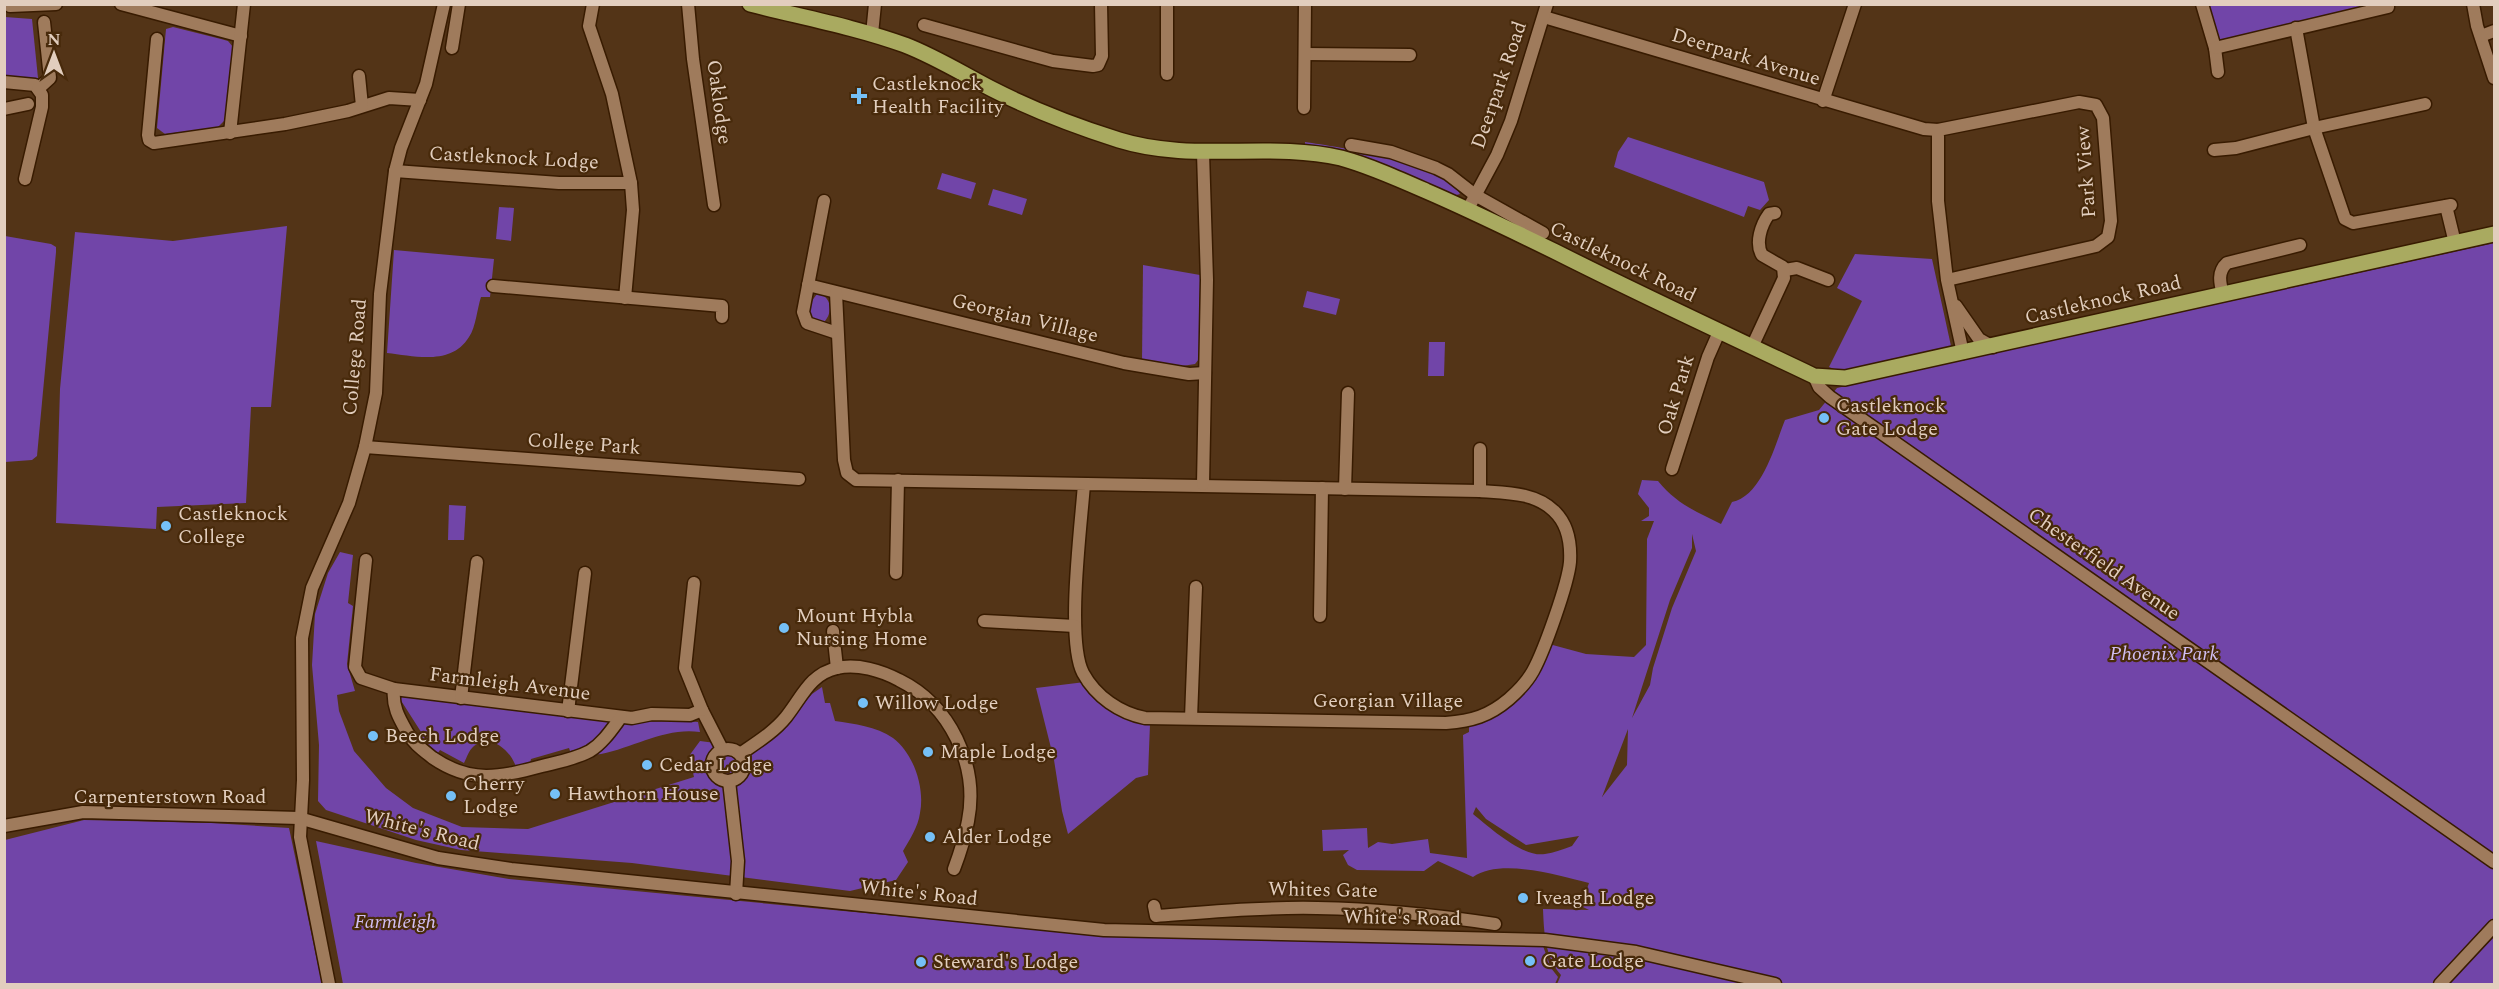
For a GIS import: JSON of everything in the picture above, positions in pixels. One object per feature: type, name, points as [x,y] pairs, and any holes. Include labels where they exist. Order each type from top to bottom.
[{"type":"main road","name":"Castleknock Road","points":[[750,4],[872,34],[932,56],[1030,107],[1081,128],[1124,142],[1157,149],[1203,153],[1306,153],[1368,166],[1468,209],[1814,376],[1845,378],[2494,234]]},
{"type":"street","points":[[8,6],[56,4]]},
{"type":"street","points":[[230,133],[244,4]]},
{"type":"street","name":"College Road","points":[[329,984],[300,837],[299,818],[303,780],[301,646],[306,610],[319,566],[349,503],[365,447],[376,393],[380,294],[395,171],[401,148],[420,100],[444,4]]},
{"type":"street","points":[[452,48],[459,4]]},
{"type":"street","name":"Castleknock Lodge","points":[[593,4],[589,26],[612,94],[631,183],[633,210],[625,298]]},
{"type":"street","name":"Oaklodge","points":[[688,4],[714,205]]},
{"type":"street","points":[[872,34],[875,4]]},
{"type":"street","points":[[924,25],[1053,61],[1074,65],[1098,65],[1102,56],[1101,4]]},
{"type":"street","points":[[1167,4],[1167,74]]},
{"type":"street","points":[[1304,108],[1305,4]]},
{"type":"street","points":[[1823,101],[1856,4]]},
{"type":"street","points":[[2202,4],[2215,48],[2218,72]]},
{"type":"street","points":[[2474,4],[2494,78]]},
{"type":"street","points":[[124,5],[241,36]]},
{"type":"street","points":[[2215,48],[2388,7]]},
{"type":"street","name":"Deerpark Avenue","points":[[1545,11],[1823,101],[1924,129],[1938,130]]},
{"type":"street","name":"Deerpark Road","points":[[1468,209],[1497,155],[1511,121],[1545,11]]},
{"type":"street","points":[[38,89],[50,78],[45,22]]},
{"type":"street","points":[[2296,28],[2314,128],[2345,219],[2353,223],[2449,205],[2456,243]]},
{"type":"street","points":[[2481,36],[2494,31]]},
{"type":"street","points":[[157,39],[149,140],[154,143],[285,124],[389,98],[420,100]]},
{"type":"street","points":[[1305,54],[1410,55]]},
{"type":"street","points":[[359,76],[362,106]]},
{"type":"street","points":[[4,82],[29,83],[42,95],[42,106],[25,179]]},
{"type":"street","name":"Park View","points":[[1938,130],[2079,102],[2096,105],[2103,118],[2111,221],[2108,237],[2096,246],[1947,280]]},
{"type":"street","points":[[4,109],[28,104]]},
{"type":"street","points":[[2214,150],[2247,146],[2314,128],[2425,104]]},
{"type":"street","points":[[1938,130],[1938,201],[1947,280],[1963,353]]},
{"type":"street","name":"Castleknock Road","points":[[1351,145],[1391,152],[1423,162],[1448,174],[1475,195],[1543,232]]},
{"type":"street","points":[[1203,153],[1207,280],[1203,484]]},
{"type":"street","name":"Castleknock Lodge","points":[[395,171],[556,183],[631,183]]},
{"type":"street","points":[[824,201],[803,312],[807,323],[837,333]]},
{"type":"street","points":[[1752,347],[1784,278],[1785,270],[1779,263],[1762,255],[1760,251],[1759,240],[1764,223],[1769,214],[1775,213]]},
{"type":"street","points":[[2223,295],[2221,268],[2227,263],[2300,245]]},
{"type":"street","points":[[1785,270],[1797,268],[1828,280]]},
{"type":"street","name":"Georgian Village","points":[[808,285],[1124,363],[1189,374],[1205,373]]},
{"type":"street","points":[[493,286],[722,306],[722,317]]},
{"type":"street","name":"Georgian Village","points":[[836,293],[844,460],[847,473],[856,480],[1203,484],[1480,491],[1520,495],[1538,500],[1554,511],[1566,529],[1570,541],[1570,563],[1533,672],[1511,698],[1471,721],[1145,718],[1130,715],[1114,707],[1083,673],[1075,626],[1084,484]]},
{"type":"street","points":[[1952,300],[1979,339],[1993,347]]},
{"type":"street","name":"Oak Park","points":[[1672,469],[1708,357],[1719,332]]},
{"type":"street","name":"Chesterfield Avenue","points":[[1814,376],[1819,387],[1835,400],[2494,862]]},
{"type":"street","points":[[1345,489],[1348,393]]},
{"type":"street","name":"College Park","points":[[365,447],[799,479]]},
{"type":"street","points":[[1480,449],[1480,491]]},
{"type":"street","points":[[896,573],[898,480]]},
{"type":"street","points":[[1320,616],[1322,488]]},
{"type":"street","name":"Farmleigh Avenue","points":[[366,560],[355,667],[361,678],[394,689],[621,717],[632,718],[652,714],[690,715],[702,710]]},
{"type":"street","points":[[461,698],[477,562]]},
{"type":"street","points":[[568,711],[585,573]]},
{"type":"street","points":[[694,583],[685,668],[702,710],[722,749]]},
{"type":"street","points":[[1191,718],[1196,587]]},
{"type":"street","points":[[984,621],[1075,626]]},
{"type":"street","points":[[833,631],[837,668]]},
{"type":"street","points":[[740,754],[770,733],[786,717],[809,684],[822,674],[837,668],[863,668],[892,676],[916,688],[932,701],[947,720],[962,751],[969,796],[969,819],[954,869]]},
{"type":"street","points":[[394,689],[393,701],[398,716],[411,740],[446,767],[469,775],[507,776],[568,760],[591,750],[604,740],[621,717]]},
{"type":"street","points":[[722,749],[735,750],[740,754],[744,765],[739,777],[729,781],[721,780],[713,770],[713,758],[722,749]]},
{"type":"street","points":[[729,781],[738,861],[736,894]]},
{"type":"street","name":"Carpenterstown Road","points":[[4,826],[83,812],[299,818]]},
{"type":"street","name":"White's Road","points":[[299,818],[438,858],[511,869],[736,894],[1104,930],[1542,940],[1636,952],[1774,984]]},
{"type":"street","name":"Whites Gate","points":[[1154,906],[1156,916],[1315,908],[1489,919]]},
{"type":"street","points":[[1221,911],[1223,934]]},
{"type":"street","points":[[2440,984],[2494,926]]},
{"type":"green space","points":[[2206,5],[2369,5],[2225,41],[2217,38]]},
{"type":"green space","points":[[5,17],[32,19],[38,78],[5,77]]},
{"type":"green space","points":[[173,27],[228,41],[233,47],[226,119],[217,128],[165,134],[157,128],[166,29]]},
{"type":"green space","points":[[1628,137],[1764,182],[1769,200],[1760,210],[1748,206],[1744,217],[1614,167],[1618,152]]},
{"type":"green space","points":[[1305,142],[1365,152],[1414,165],[1435,173],[1451,183],[1460,194],[1453,196],[1381,165],[1305,145]]},
{"type":"green space","points":[[942,173],[976,183],[971,199],[937,189]]},
{"type":"green space","points":[[993,189],[1027,199],[1022,215],[988,205]]},
{"type":"green space","points":[[499,207],[514,208],[511,241],[496,239]]},
{"type":"green space","points":[[287,226],[271,407],[251,407],[246,503],[157,507],[156,529],[56,523],[60,389],[75,232],[173,241]]},
{"type":"green space","points":[[5,236],[51,244],[56,247],[56,252],[37,456],[32,460],[5,462]]},
{"type":"green space","name":"Phoenix Park","points":[[2494,243],[2494,984],[1557,984],[1561,975],[1549,953],[1543,909],[1589,910],[1581,906],[1589,883],[1513,868],[1484,871],[1473,877],[1438,861],[1424,871],[1357,870],[1348,865],[1343,855],[1349,850],[1323,851],[1322,830],[1367,828],[1368,848],[1378,842],[1392,844],[1428,839],[1430,853],[1467,858],[1463,735],[1469,732],[1469,725],[1493,716],[1549,644],[1586,654],[1634,657],[1646,645],[1647,539],[1654,521],[1641,521],[1649,516],[1649,508],[1638,494],[1642,480],[1658,481],[1679,501],[1721,524],[1732,502],[1752,490],[1759,480],[1772,455],[1785,420],[1819,410],[1837,388]],"holes":[[[1692,534],[1696,551],[1672,608],[1650,685],[1632,718],[1670,600],[1692,548]],[[1628,729],[1627,765],[1602,797]],[[1476,807],[1486,819],[1526,845],[1579,836],[1572,846],[1552,853],[1536,854],[1517,847],[1473,814]]]},
{"type":"green space","points":[[394,250],[494,259],[490,297],[481,297],[469,337],[453,352],[432,357],[387,353]]},
{"type":"green space","points":[[1855,254],[1932,259],[1951,346],[1945,350],[1842,372],[1829,367],[1862,301],[1837,288]]},
{"type":"green space","points":[[1143,265],[1200,275],[1199,359],[1195,364],[1182,366],[1142,362]]},
{"type":"green space","points":[[1307,291],[1340,299],[1336,315],[1303,307]]},
{"type":"green space","points":[[818,293],[826,298],[830,306],[829,314],[824,322],[812,319],[809,312],[811,302]]},
{"type":"green space","points":[[1429,342],[1445,342],[1444,376],[1428,376]]},
{"type":"green space","points":[[449,505],[466,506],[464,540],[448,540]]},
{"type":"green space","points":[[340,552],[353,555],[348,603],[353,606],[347,664],[355,691],[337,695],[339,711],[354,751],[386,788],[413,808],[462,827],[528,829],[694,777],[689,756],[700,741],[738,746],[777,735],[812,694],[822,687],[825,703],[830,703],[835,721],[865,726],[886,734],[900,745],[912,762],[919,783],[921,803],[917,823],[903,851],[908,862],[896,880],[850,891],[632,863],[461,850],[416,840],[326,810],[318,801],[319,745],[312,665],[315,614],[328,573]]},
{"type":"green space","points":[[1085,682],[1124,717],[1150,724],[1148,775],[1136,778],[1068,834],[1054,760],[1036,688]]},
{"type":"green space","points":[[402,697],[606,721],[698,722],[700,732],[675,732],[601,754],[579,750],[570,751],[569,748],[531,759],[530,763],[516,767],[505,750],[487,742],[474,746],[464,763],[440,750],[438,753],[421,738],[423,735],[400,699]]},
{"type":"green space","points":[[84,820],[212,823],[289,828],[322,984],[5,984],[5,840]]},
{"type":"green space","name":"Farmleigh","points":[[316,841],[416,863],[509,879],[1075,933],[1543,946],[1551,968],[1558,977],[1555,984],[343,984]]},
{"type":"place","name":"Castleknock Health Facility","points":[[859,96]]},
{"type":"place","name":"Castleknock Gate Lodge","points":[[1824,418]]},
{"type":"place","name":"Castleknock College","points":[[166,526]]},
{"type":"place","name":"Mount Hybla Nursing Home","points":[[784,628]]},
{"type":"place","name":"Willow Lodge","points":[[863,703]]},
{"type":"place","name":"Beech Lodge","points":[[373,736]]},
{"type":"place","name":"Maple Lodge","points":[[928,752]]},
{"type":"place","name":"Cedar Lodge","points":[[647,765]]},
{"type":"place","name":"Hawthorn House","points":[[555,794]]},
{"type":"place","name":"Cherry Lodge","points":[[451,796]]},
{"type":"place","name":"Alder Lodge","points":[[930,837]]},
{"type":"place","name":"Iveagh Lodge","points":[[1523,898]]},
{"type":"place","name":"Gate Lodge","points":[[1530,961]]},
{"type":"place","name":"Steward's Lodge","points":[[921,962]]}]
